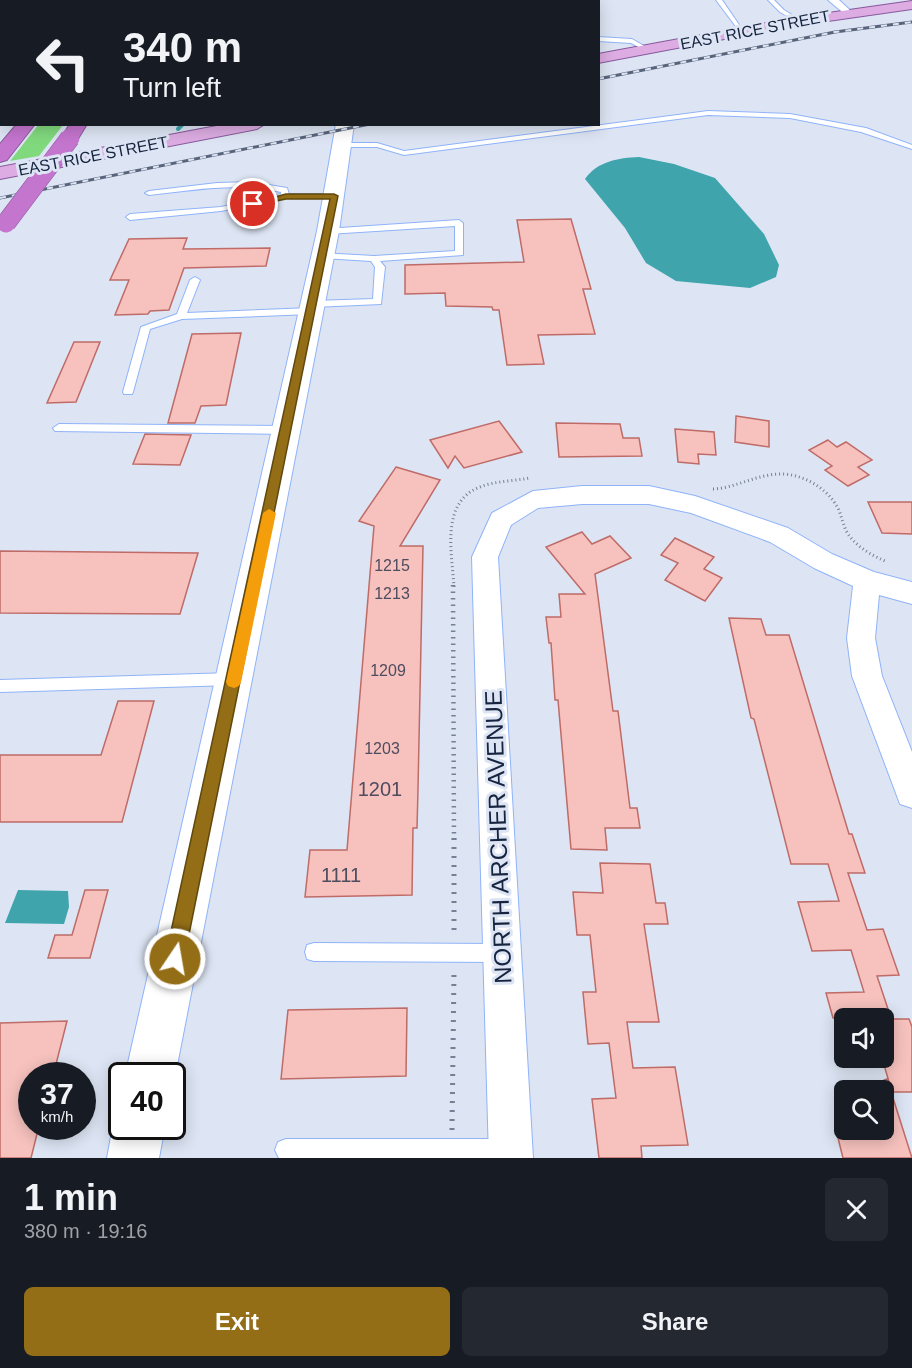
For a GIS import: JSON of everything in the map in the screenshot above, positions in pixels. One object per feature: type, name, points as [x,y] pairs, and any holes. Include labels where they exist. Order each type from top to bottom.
[{"type":"highway","points":[[5,151],[14,126]]},
{"type":"highway","points":[[5,151],[25,126]]},
{"type":"highway","points":[[3,227],[74,131]]},
{"type":"main road","name":"EAST RICE STREET","points":[[600,59],[799,21],[912,5]]},
{"type":"main road","name":"EAST RICE STREET","points":[[0,173],[247,126]]},
{"type":"street","points":[[834,0],[847,13]]},
{"type":"street","points":[[153,1062],[313,307],[344,135]]},
{"type":"street","name":"NORTH ARCHER AVENUE","points":[[511,1154],[485,557],[501,519],[533,500],[582,495],[649,495],[695,505],[779,535],[823,561],[867,581]]},
{"type":"street","points":[[912,593],[867,581],[861,638],[867,676],[912,793]]},
{"type":"street","points":[[132,1158],[136,1140]]},
{"type":"lane","points":[[718,0],[742,32]]},
{"type":"lane","points":[[771,0],[782,11],[799,21]]},
{"type":"lane","points":[[600,39],[632,42],[648,50]]},
{"type":"lane","points":[[344,135],[404,153],[708,113],[790,116],[863,130],[912,147]]},
{"type":"lane","points":[[149,193],[224,186],[259,186],[285,190],[286,196]]},
{"type":"lane","points":[[130,218],[221,209],[286,196],[334,196]]},
{"type":"lane","points":[[459,223],[460,253],[374,260],[326,243],[459,223]]},
{"type":"lane","points":[[128,392],[146,327],[181,316],[378,302],[380,267],[374,260]]},
{"type":"lane","points":[[181,316],[195,280]]},
{"type":"lane","points":[[58,428],[286,430]]},
{"type":"lane","points":[[0,686],[234,679]]},
{"type":"lane","points":[[314,952],[502,953]]},
{"type":"lane","points":[[286,1150],[452,1150],[511,1154]]},
{"type":"path","points":[[702,488],[722,489],[758,476],[780,474],[802,478],[829,496],[849,536],[856,544],[872,555],[895,565]]},
{"type":"path","points":[[452,1150],[454,596],[451,534],[454,513],[461,498],[480,487],[538,478]]},
{"type":"green space","points":[[37,126],[62,126],[39,156],[10,161]]},
{"type":"water","points":[[639,157],[674,164],[715,178],[764,234],[779,265],[776,277],[750,288],[676,281],[646,263],[625,228],[585,179],[602,164],[624,158]]},
{"type":"water","points":[[18,890],[68,891],[69,907],[64,924],[5,923]]},
{"type":"building","points":[[571,219],[591,289],[583,289],[595,334],[538,335],[544,364],[507,365],[499,310],[493,310],[492,307],[446,306],[445,293],[405,294],[405,265],[524,262],[517,220]]},
{"type":"building","points":[[187,238],[183,249],[270,248],[266,266],[184,268],[169,310],[150,311],[148,314],[115,315],[129,280],[110,280],[129,239]]},
{"type":"building","points":[[241,333],[226,405],[201,406],[195,423],[168,423],[192,334]]},
{"type":"building","points":[[74,342],[100,342],[76,402],[47,403]]},
{"type":"building","points":[[736,416],[769,421],[769,447],[735,442]]},
{"type":"building","points":[[499,421],[522,452],[464,468],[455,456],[448,468],[430,440]]},
{"type":"building","points":[[556,423],[620,424],[623,438],[639,438],[642,456],[559,457]]},
{"type":"building","points":[[675,429],[714,432],[716,455],[698,454],[699,464],[678,462]]},
{"type":"building","points":[[145,434],[191,435],[180,465],[133,464]]},
{"type":"building","points":[[828,440],[837,447],[846,442],[872,460],[858,467],[869,475],[848,486],[825,470],[832,466],[809,450]]},
{"type":"building","points":[[396,467],[440,480],[400,546],[423,546],[417,828],[413,828],[412,895],[305,897],[310,850],[347,850],[374,526],[359,521]]},
{"type":"building","points":[[868,502],[912,502],[912,534],[882,533]]},
{"type":"building","points":[[582,532],[592,544],[610,536],[631,558],[595,574],[613,711],[618,711],[630,808],[637,808],[640,828],[605,828],[607,850],[571,849],[558,700],[555,700],[551,643],[549,643],[546,617],[561,617],[559,594],[585,594],[546,547]]},
{"type":"building","points":[[675,538],[714,557],[704,569],[722,578],[705,601],[665,580],[678,563],[661,555]]},
{"type":"building","points":[[0,551],[198,553],[180,614],[0,613]]},
{"type":"building","points":[[729,618],[761,619],[766,635],[789,635],[849,834],[852,834],[865,873],[848,873],[867,930],[883,929],[899,975],[877,976],[888,1008],[834,1008],[833,1018],[826,993],[864,992],[851,950],[812,951],[798,902],[839,901],[828,864],[791,864],[754,719],[751,718]]},
{"type":"building","points":[[118,701],[154,701],[122,822],[0,822],[0,755],[101,755]]},
{"type":"building","points":[[600,863],[650,864],[656,903],[665,903],[668,924],[644,924],[659,1022],[627,1022],[633,1068],[675,1067],[688,1145],[641,1146],[642,1158],[599,1158],[592,1099],[616,1098],[609,1043],[588,1044],[583,992],[596,992],[590,935],[577,935],[573,892],[603,893]]},
{"type":"building","points":[[85,890],[108,890],[90,958],[48,958],[55,935],[72,935]]},
{"type":"building","points":[[407,1008],[406,1076],[281,1079],[288,1010]]},
{"type":"building","points":[[894,1019],[909,1019],[912,1027],[912,1092],[894,1092],[894,1080],[888,1080],[885,1068],[894,1068]]},
{"type":"building","points":[[67,1021],[57,1062],[18,1062],[18,1140],[36,1140],[31,1158],[0,1158],[0,1023]]},
{"type":"building","points":[[894,1101],[912,1158],[843,1158],[838,1140],[894,1140]]},
{"type":"waterway","points":[[178,129],[181,126]]},
{"type":"railway","points":[[600,79],[835,32],[912,22]]},
{"type":"railway","points":[[0,198],[360,126]]},
{"type":"slow traffic","points":[[234,682],[269,513]]},
{"type":"route","points":[[175,959],[334,196],[286,196],[253,204]]}]
